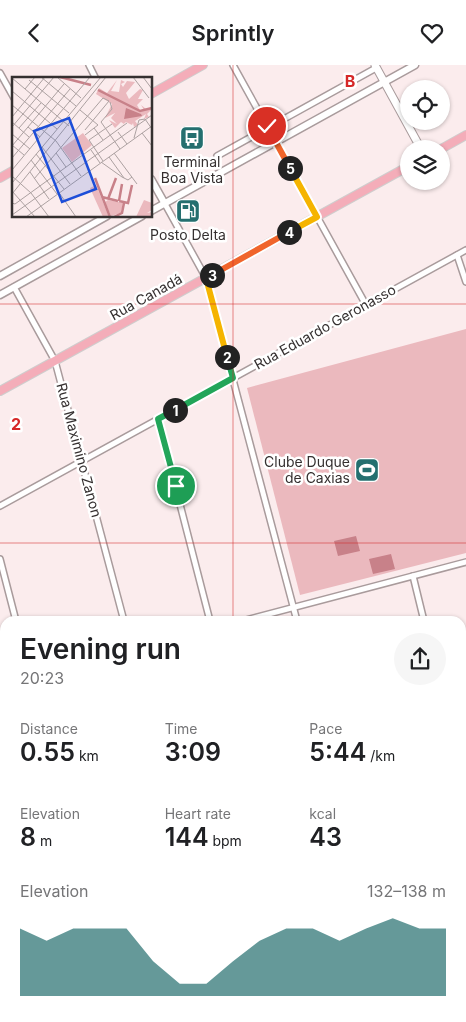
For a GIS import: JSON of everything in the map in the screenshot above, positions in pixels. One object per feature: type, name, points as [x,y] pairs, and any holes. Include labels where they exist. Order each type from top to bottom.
[{"type":"main road","points":[[152,93],[203,65]]},
{"type":"main road","points":[[378,66],[384,82],[416,140]]},
{"type":"main road","points":[[450,144],[466,135]]},
{"type":"main road","points":[[0,178],[12,171]]},
{"type":"main road","name":"Rua Canadá","points":[[0,391],[400,171]]},
{"type":"street","points":[[89,65],[95,77]]},
{"type":"street","points":[[233,65],[366,305]]},
{"type":"street","points":[[152,210],[415,65]]},
{"type":"street","points":[[217,156],[378,66]]},
{"type":"street","points":[[0,73],[12,94]]},
{"type":"street","points":[[154,190],[161,196],[206,278],[295,616]]},
{"type":"street","points":[[0,275],[105,217]]},
{"type":"street","points":[[0,295],[140,217]]},
{"type":"street","name":"Rua Eduardo Geronasso","points":[[0,505],[466,250]]},
{"type":"street","points":[[457,255],[466,283]]},
{"type":"street","name":"Rua Maximino Zanon","points":[[14,287],[55,361],[123,616]]},
{"type":"street","points":[[158,419],[209,616]]},
{"type":"street","points":[[0,559],[15,616]]},
{"type":"street","points":[[262,616],[466,562]]},
{"type":"street","points":[[413,576],[423,616]]},
{"type":"shaded area","name":"Clube Duque de Caxias","points":[[466,329],[466,553],[300,595],[247,388]]},
{"type":"shaded area","points":[[356,536],[360,551],[338,556],[334,541]]},
{"type":"shaded area","points":[[391,554],[395,569],[373,574],[369,559]]},
{"type":"place","name":"Terminal Boa Vista","points":[[192,138]]},
{"type":"place","name":"Posto Delta","points":[[188,211]]},
{"type":"place","name":"Clube Duque de Caxias","points":[[367,470]]},
{"type":"route","points":[[176,486],[158,419],[233,378],[206,278],[317,217],[267,126]]}]
